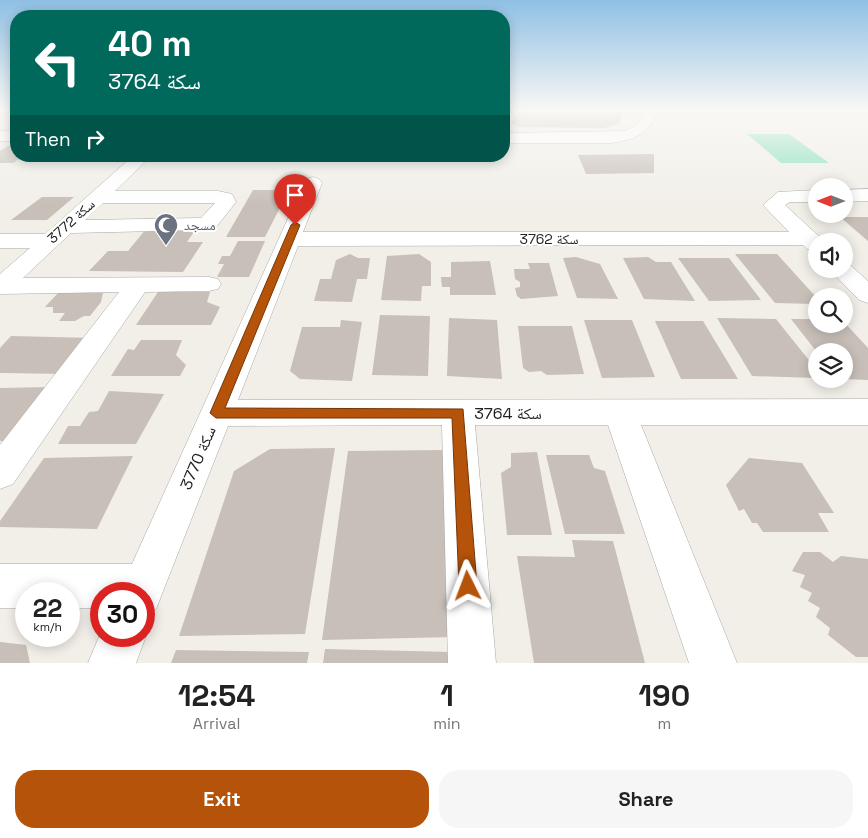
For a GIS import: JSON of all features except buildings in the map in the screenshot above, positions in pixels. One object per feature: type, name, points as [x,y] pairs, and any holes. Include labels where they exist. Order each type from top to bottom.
[{"type":"street","name":"سكة 3772","points":[[1,286],[137,162]]},
{"type":"street","name":"سكة 3770","points":[[145,582],[313,183]]},
{"type":"street","points":[[853,196],[868,195]]},
{"type":"street","points":[[808,196],[784,196],[773,205],[808,238]]},
{"type":"street","points":[[0,241],[106,226],[201,224],[210,222],[226,202],[225,198],[218,197],[129,203],[99,197]]},
{"type":"street","points":[[106,226],[129,203]]},
{"type":"street","name":"سكة 3762","points":[[289,239],[808,242]]},
{"type":"street","points":[[850,278],[868,295]]},
{"type":"street","points":[[1,286],[209,284]]},
{"type":"street","points":[[0,473],[137,285]]},
{"type":"street","name":"سكة 3764","points":[[216,413],[868,412]]},
{"type":"street","points":[[458,413],[472,663]]},
{"type":"street","points":[[620,413],[713,663]]},
{"type":"street","points":[[0,586],[90,589]]},
{"type":"street","points":[[112,663],[119,647]]},
{"type":"green space","points":[[756,142],[800,142],[829,163],[781,163]]},
{"type":"place","name":"مسجد","points":[[166,246]]},
{"type":"route","points":[[295,225],[216,413],[458,413],[468,586]]}]
